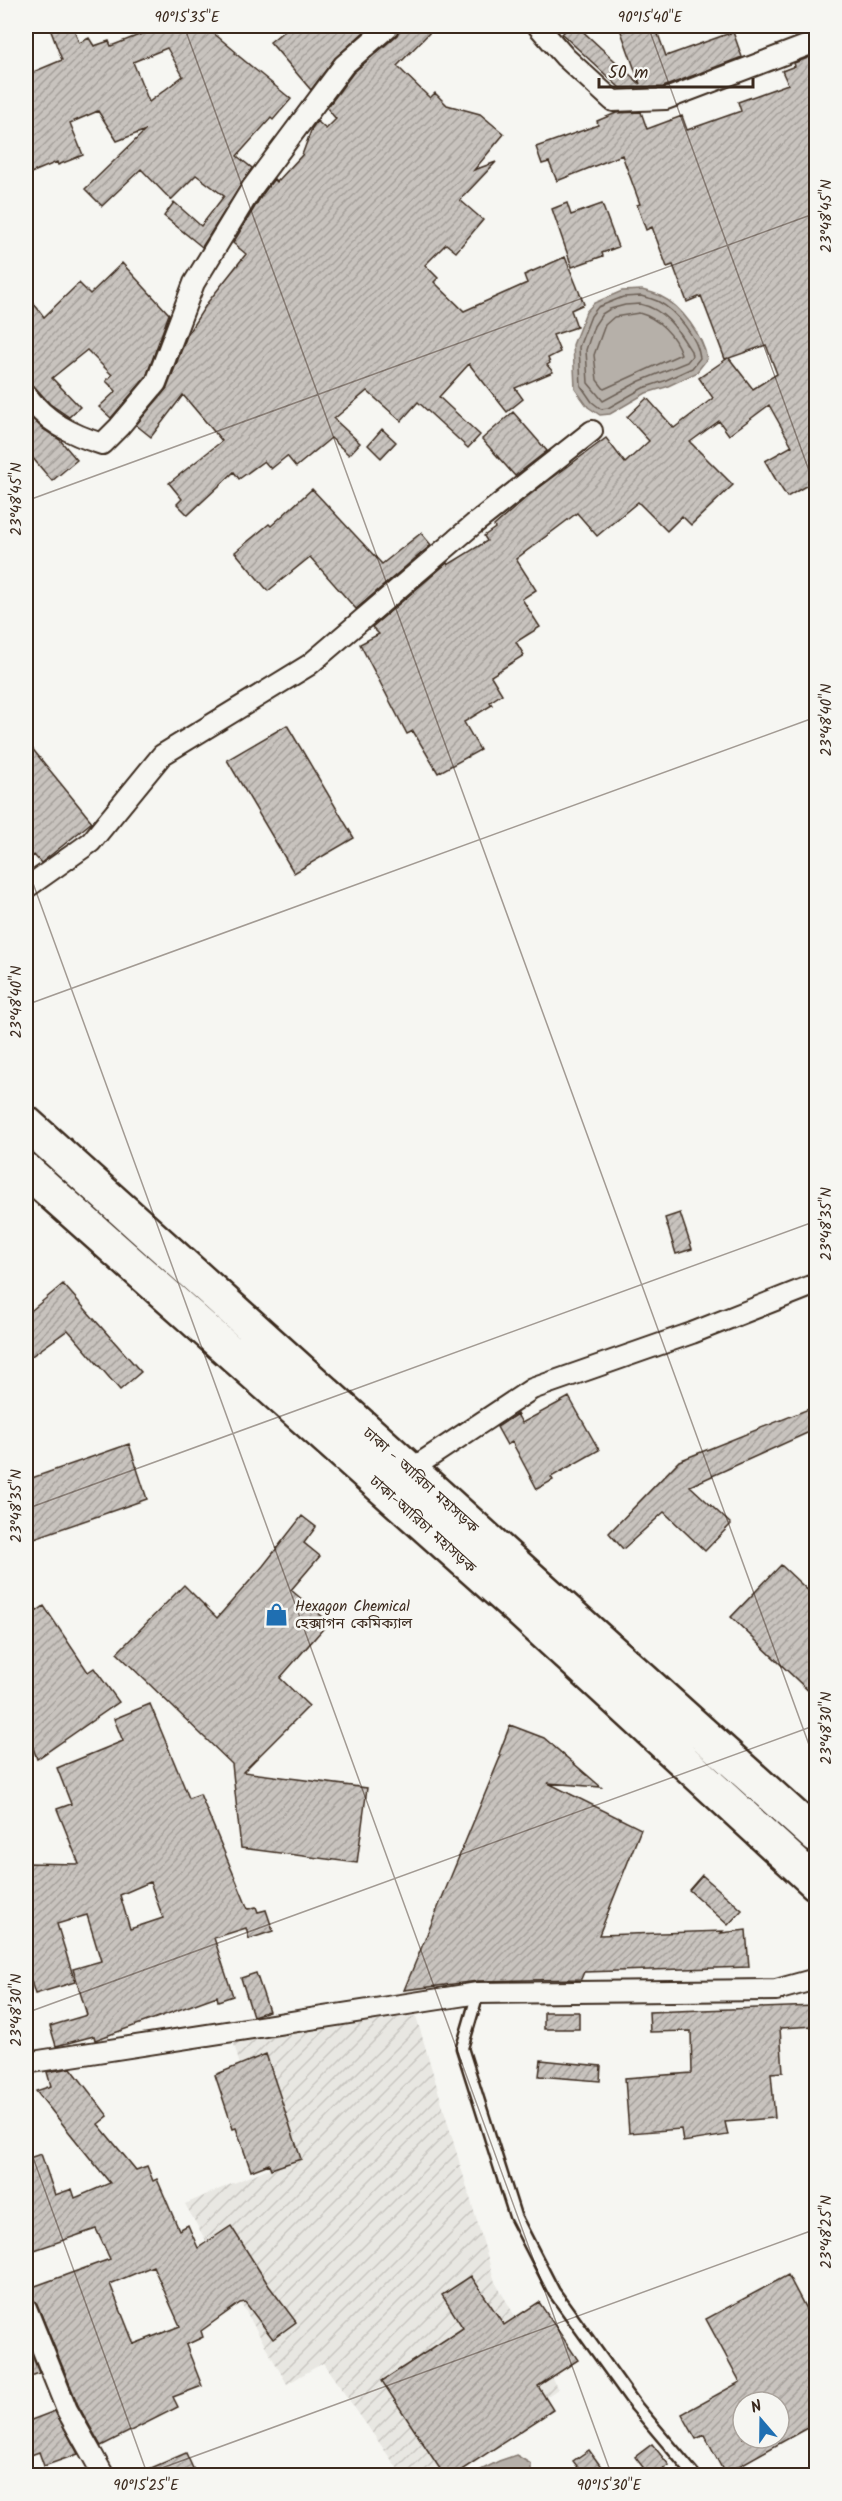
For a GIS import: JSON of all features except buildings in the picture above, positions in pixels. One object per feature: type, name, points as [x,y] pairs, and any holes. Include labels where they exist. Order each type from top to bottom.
[{"type":"highway","name":"ঢাকা - আরিচা মহাসড়ক","points":[[26,1123],[816,1836]]},
{"type":"highway","name":"ঢাকা-আরিচা মহাসড়ক","points":[[26,1170],[512,1603],[816,1883]]},
{"type":"street","points":[[26,395],[37,410],[72,435],[102,444],[119,427],[156,383],[194,283],[252,189],[344,65],[388,26]]},
{"type":"street","points":[[537,26],[565,57],[613,101],[666,99],[816,42]]},
{"type":"street","points":[[26,888],[91,842],[162,755],[309,665],[474,524],[592,431]]},
{"type":"street","points":[[410,1470],[532,1389],[692,1334],[816,1284]]},
{"type":"street","points":[[26,2062],[478,1993],[776,1990],[816,1979]]},
{"type":"street","points":[[26,2308],[67,2410],[104,2475]]},
{"type":"lane","points":[[478,1993],[462,2048],[515,2216],[554,2292],[636,2406],[695,2475]]},
{"type":"shaded area","points":[[416,2016],[495,2282],[558,2389],[428,2475],[402,2475],[323,2363],[287,2384],[185,2204],[269,2168],[232,2037]]},
{"type":"water","points":[[642,290],[656,294],[676,307],[696,332],[707,359],[696,373],[666,387],[646,393],[610,414],[600,415],[588,407],[575,389],[573,345],[586,312],[594,303],[622,291]]},
{"type":"water","points":[[516,2455],[531,2464],[531,2475],[471,2475],[499,2461]]},
{"type":"place","name":"Hexagon Chemical হেক্সাগন কেমিক্যাল","points":[[277,1615]]}]
